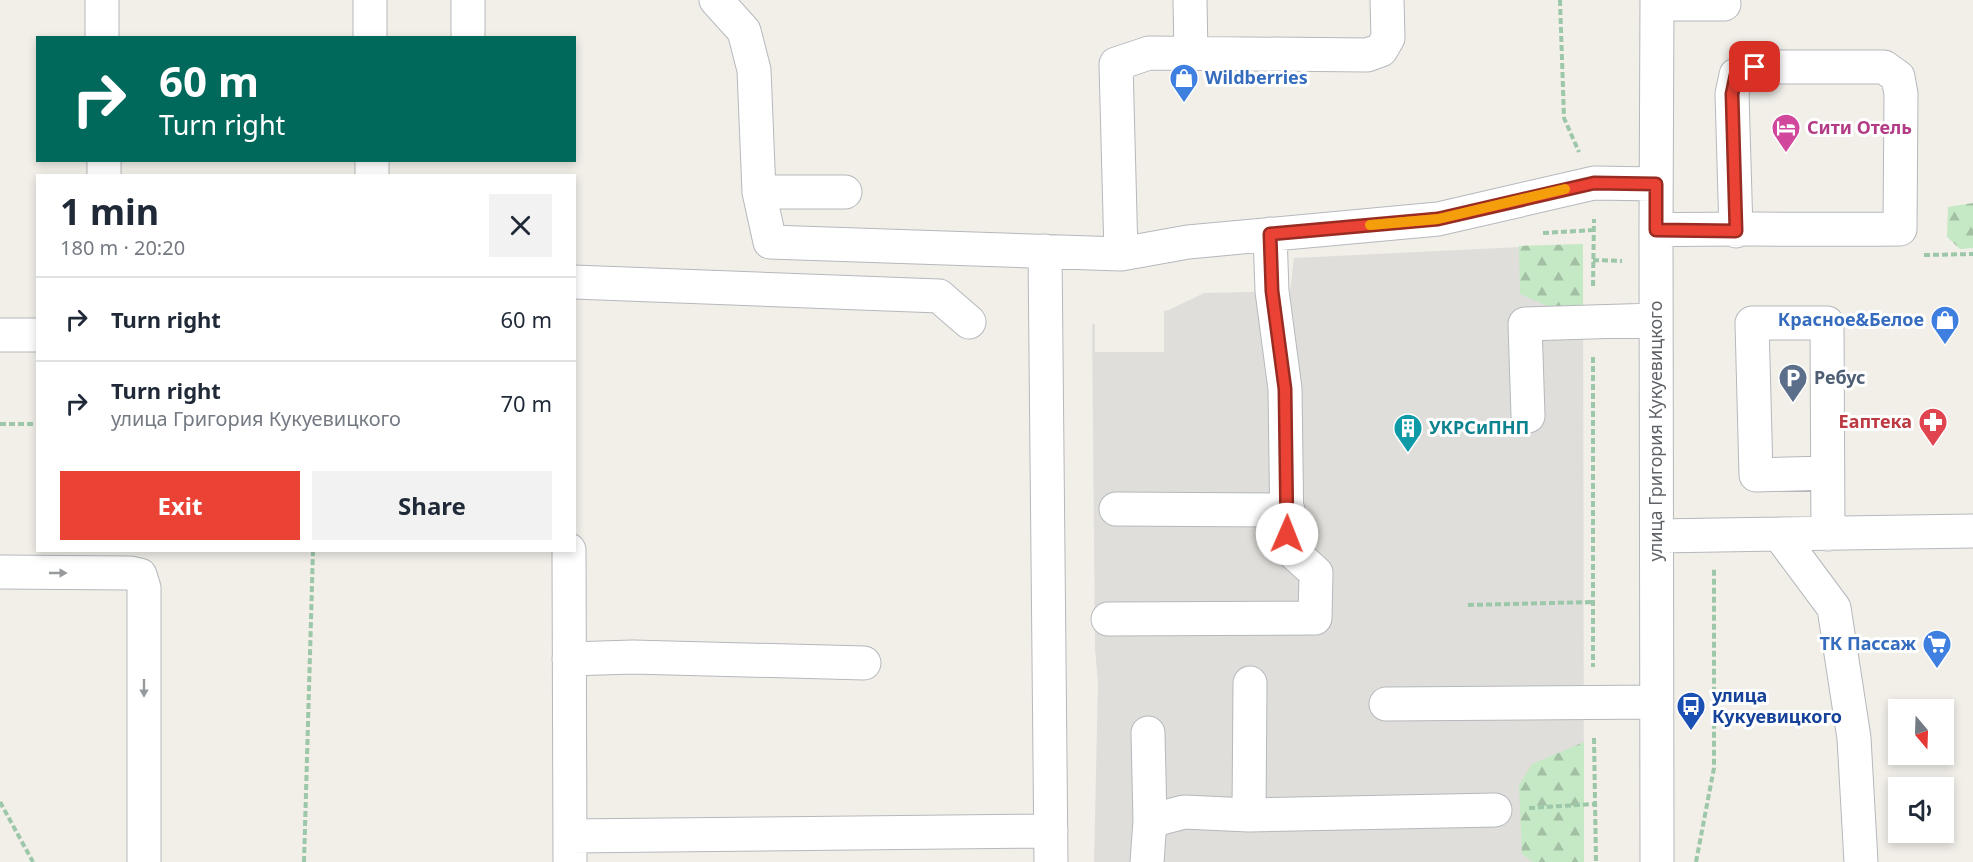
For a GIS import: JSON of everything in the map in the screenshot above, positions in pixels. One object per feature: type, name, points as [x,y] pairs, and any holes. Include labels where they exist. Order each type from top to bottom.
[{"type":"street","points":[[102,0],[102,36]]},
{"type":"street","points":[[370,0],[370,36]]},
{"type":"street","points":[[468,0],[468,36]]},
{"type":"street","points":[[716,0],[744,31],[754,70],[759,192],[770,242],[1120,254],[1188,242],[1438,219],[1594,183],[1656,184]]},
{"type":"street","points":[[1190,0],[1191,54]]},
{"type":"street","points":[[1120,254],[1116,64],[1149,53],[1367,54],[1381,50],[1388,39],[1387,0]]},
{"type":"street","points":[[1657,2],[1724,4]]},
{"type":"street","name":"улица Григория Кукуевицкого","points":[[1657,2],[1657,862]]},
{"type":"street","points":[[1656,230],[1736,231],[1900,229],[1901,93],[1898,77],[1884,68],[1755,67],[1736,75],[1732,94],[1736,231]]},
{"type":"street","points":[[759,192],[845,192]]},
{"type":"street","points":[[1108,619],[1315,618],[1316,573],[1293,552],[1287,534],[1285,389],[1272,291],[1270,234]]},
{"type":"street","points":[[569,552],[570,849],[1051,847],[1045,251]]},
{"type":"street","points":[[576,282],[939,296],[969,322]]},
{"type":"street","points":[[1528,416],[1526,324],[1656,320]]},
{"type":"street","points":[[1827,473],[1756,475],[1752,323],[1827,323],[1827,473],[1827,534]]},
{"type":"street","points":[[0,335],[36,335]]},
{"type":"street","points":[[1116,509],[1288,510]]},
{"type":"street","points":[[1657,536],[1973,531]]},
{"type":"street","points":[[1779,534],[1834,608],[1854,738],[1862,862]]},
{"type":"street","points":[[0,572],[131,573],[140,575],[144,588],[144,862]]},
{"type":"street","points":[[569,659],[633,657],[864,663]]},
{"type":"street","points":[[1249,815],[1250,683]]},
{"type":"street","points":[[1386,704],[1657,702]]},
{"type":"street","points":[[1147,862],[1150,821],[1148,733]]},
{"type":"street","points":[[1150,821],[1184,812],[1249,815],[1495,810]]},
{"type":"path","points":[[1560,0],[1564,118],[1594,183],[1593,702],[1596,862]]},
{"type":"path","points":[[0,424],[36,424]]},
{"type":"path","points":[[1696,862],[1714,768],[1714,535]]},
{"type":"path","points":[[304,862],[313,552]]},
{"type":"path","points":[[1468,605],[1593,602]]},
{"type":"path","points":[[0,802],[33,862]]},
{"type":"path","points":[[1495,810],[1594,804]]},
{"type":"shaded area","points":[[1583,244],[1584,862],[1094,862],[1098,683],[1095,649],[1092,324],[1095,324],[1095,352],[1164,352],[1164,311],[1204,293],[1290,291],[1294,258]]},
{"type":"green space","points":[[1973,203],[1973,248],[1960,249],[1947,237],[1948,207]]},
{"type":"green space","points":[[1583,244],[1583,307],[1559,311],[1520,294],[1519,246]]},
{"type":"green space","points":[[1584,742],[1584,862],[1533,862],[1522,854],[1519,785],[1532,764]]},
{"type":"slow traffic","points":[[1370,225],[1438,219],[1565,189]]},
{"type":"place","name":"Wildberries","points":[[1184,104]]},
{"type":"place","name":"Сити Отель","points":[[1786,154]]},
{"type":"place","name":"Красное&Белое","points":[[1945,346]]},
{"type":"place","name":"Ребус","points":[[1793,404]]},
{"type":"place","name":"Еаптека","points":[[1933,448]]},
{"type":"place","name":"УКРСиПНП","points":[[1408,454]]},
{"type":"place","name":"ТК Пассаж","points":[[1937,670]]},
{"type":"place","name":"улица Кукуевицкого","points":[[1691,732]]},
{"type":"route","points":[[1287,534],[1285,389],[1272,291],[1270,234],[1438,219],[1594,183],[1656,184],[1656,230],[1736,231],[1732,94],[1736,75],[1755,67]]}]
